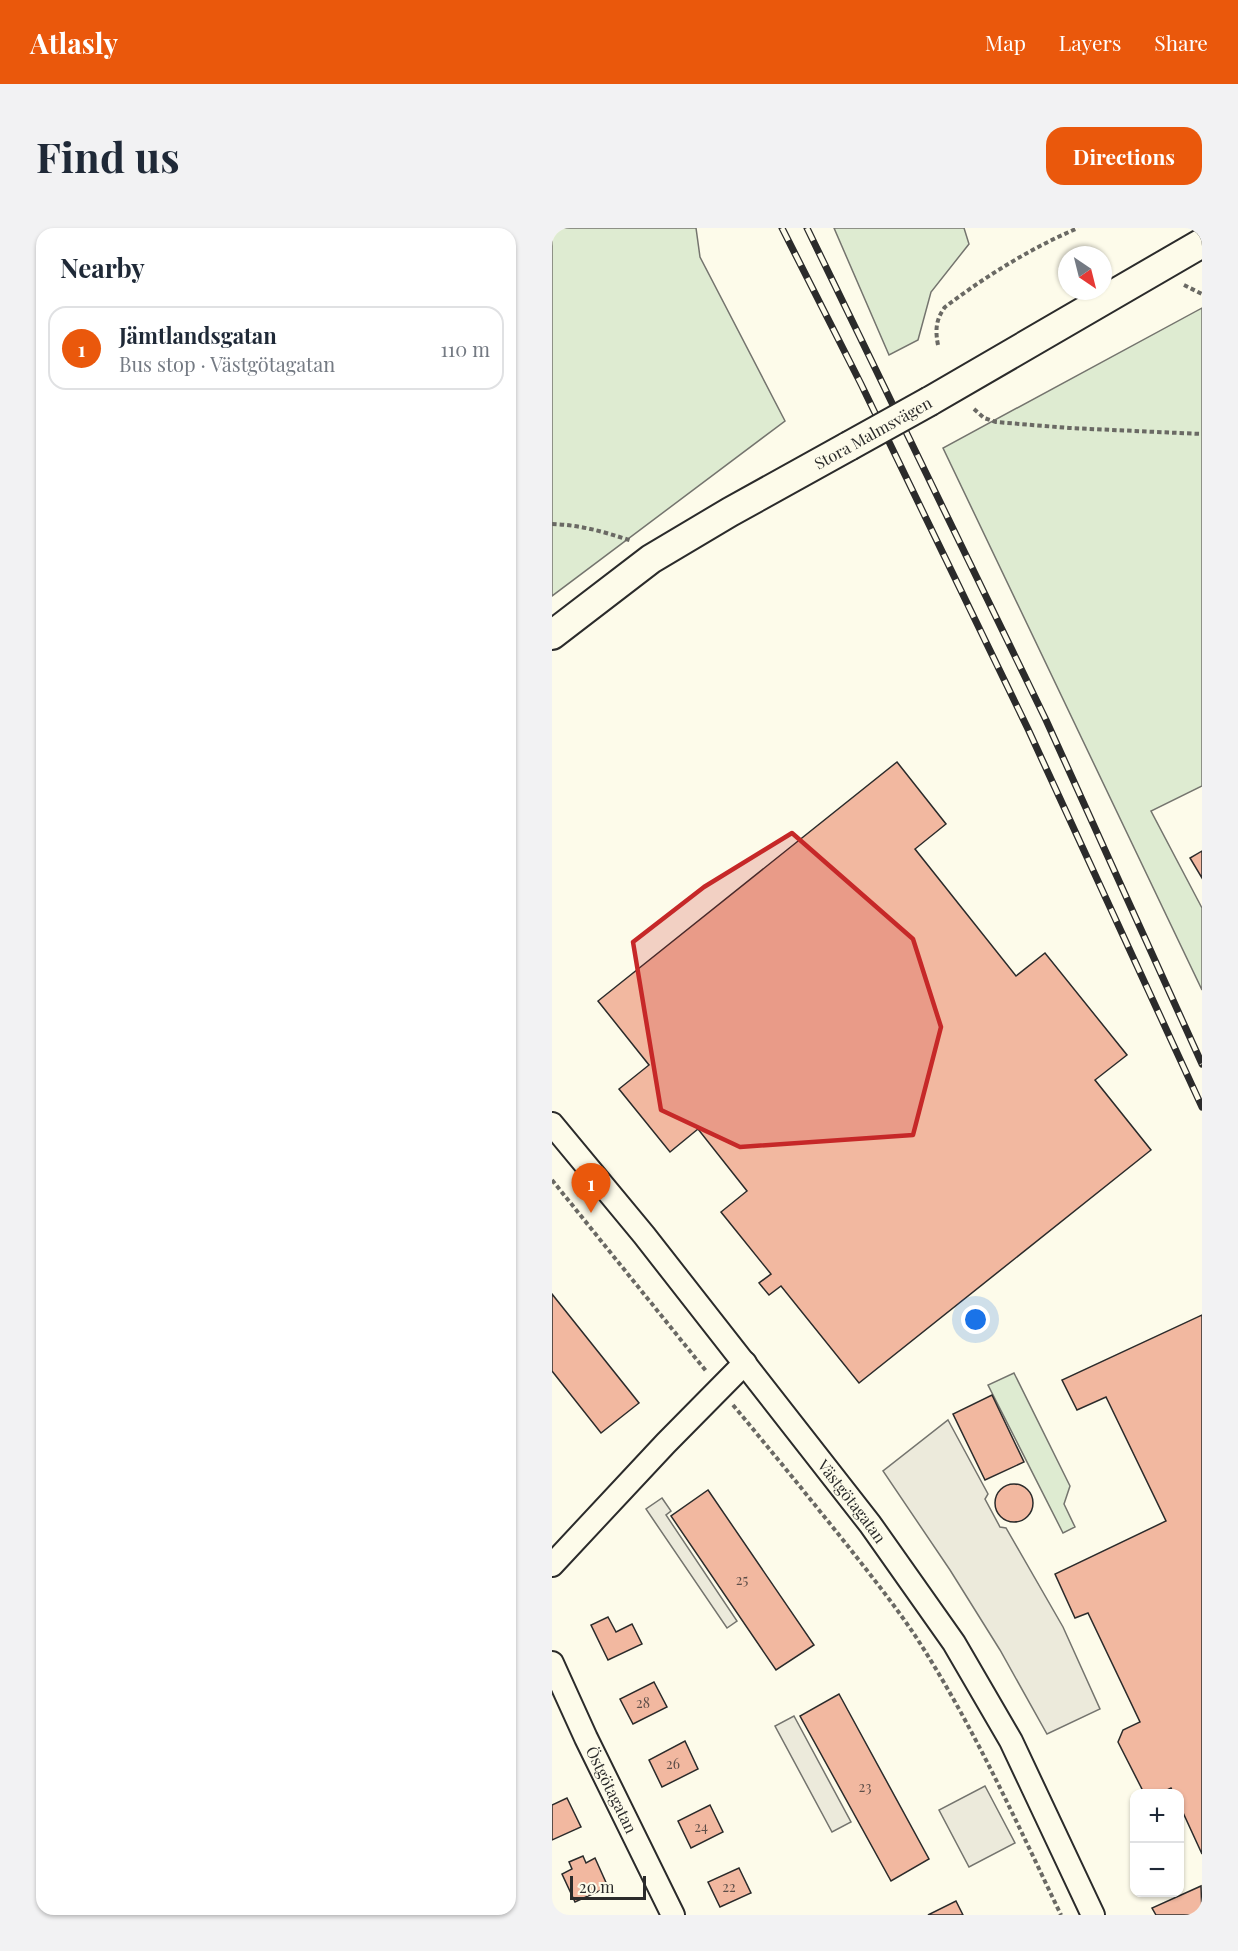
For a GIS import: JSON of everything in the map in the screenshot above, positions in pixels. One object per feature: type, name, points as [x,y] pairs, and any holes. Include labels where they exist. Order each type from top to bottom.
[{"type":"street","name":"Stora Malmsvägen","points":[[552,635],[587,606],[651,560],[730,512],[930,401],[1202,243]]},
{"type":"street","name":"Västgötagatan","points":[[552,1124],[644,1235],[870,1524],[954,1643],[1011,1741],[1093,1915]]},
{"type":"street","points":[[552,1565],[666,1443],[745,1363]]},
{"type":"street","name":"Östgötagatan","points":[[552,1663],[672,1915]]},
{"type":"path","points":[[938,345],[936,325],[938,316],[945,307],[1010,264],[1078,228]]},
{"type":"path","points":[[1179,283],[1202,294]]},
{"type":"path","points":[[974,409],[984,418],[996,422],[1202,434]]},
{"type":"path","points":[[552,524],[595,529],[633,541]]},
{"type":"path","points":[[552,1180],[891,1601],[944,1682],[975,1738],[1061,1915]]},
{"type":"highlighted area","points":[[792,833],[913,939],[941,1027],[913,1135],[740,1147],[661,1110],[633,942],[704,887]]},
{"type":"green space","points":[[552,228],[696,228],[700,257],[785,421],[552,596]]},
{"type":"green space","points":[[834,228],[964,228],[969,244],[931,292],[918,340],[889,355]]},
{"type":"green space","points":[[1202,308],[1202,786],[1151,811],[1202,908],[1202,990],[943,448]]},
{"type":"green space","points":[[1014,1373],[1070,1486],[1064,1504],[1075,1527],[1063,1533],[988,1385]]},
{"type":"shaded area","points":[[948,1420],[988,1494],[985,1499],[1000,1527],[1006,1528],[1063,1627],[1100,1709],[1047,1734],[1000,1650],[950,1570],[883,1471]]},
{"type":"shaded area","points":[[662,1498],[671,1511],[666,1515],[737,1621],[727,1628],[646,1509]]},
{"type":"shaded area","points":[[794,1716],[851,1822],[832,1832],[775,1726]]},
{"type":"shaded area","points":[[985,1786],[1015,1843],[969,1867],[939,1810]]},
{"type":"building","points":[[897,762],[946,824],[915,849],[1016,976],[1045,953],[1127,1055],[1095,1080],[1151,1150],[859,1383],[781,1286],[769,1295],[759,1283],[771,1274],[721,1212],[747,1191],[698,1129],[670,1152],[619,1089],[649,1065],[598,1001]]},
{"type":"building","points":[[1202,851],[1202,878],[1190,858]]},
{"type":"building","points":[[552,1294],[639,1403],[601,1433],[552,1371]]},
{"type":"building","points":[[1202,1315],[1202,1854],[1184,1815],[1184,1789],[1142,1789],[1118,1742],[1123,1730],[1140,1722],[1088,1613],[1075,1618],[1055,1574],[1166,1521],[1106,1397],[1077,1410],[1062,1380]]},
{"type":"building","points":[[992,1395],[1024,1462],[985,1480],[953,1414]]},
{"type":"building","points":[[1014,1484],[1021,1485],[1027,1490],[1032,1496],[1032,1510],[1027,1516],[1021,1521],[1014,1522],[1007,1521],[1001,1516],[996,1510],[995,1503],[996,1496],[1001,1490],[1007,1485]]},
{"type":"building","points":[[708,1490],[814,1645],[776,1670],[671,1516]]},
{"type":"building","points":[[608,1617],[616,1632],[632,1624],[642,1644],[608,1660],[591,1625]]},
{"type":"building","points":[[654,1682],[667,1707],[633,1724],[620,1699]]},
{"type":"building","points":[[839,1694],[929,1859],[891,1881],[800,1716]]},
{"type":"building","points":[[685,1741],[698,1769],[662,1787],[649,1760]]},
{"type":"building","points":[[567,1798],[581,1827],[552,1840],[552,1805]]},
{"type":"building","points":[[710,1805],[723,1832],[691,1848],[678,1821]]},
{"type":"building","points":[[583,1856],[586,1863],[595,1858],[608,1887],[575,1902],[562,1874],[572,1869],[569,1862]]},
{"type":"building","points":[[739,1868],[751,1893],[720,1907],[708,1882]]},
{"type":"building","points":[[1201,1886],[1202,1915],[1156,1915],[1152,1908],[1176,1897],[1184,1897],[1184,1894]]},
{"type":"building","points":[[956,1901],[963,1915],[928,1915]]},
{"type":"railway","points":[[782,228],[861,384],[1028,729],[1202,1107]]},
{"type":"railway","points":[[807,228],[1046,720],[1202,1064]]},
{"type":"place","name":"Jämtlandsgatan","points":[[591,1213]]}]
